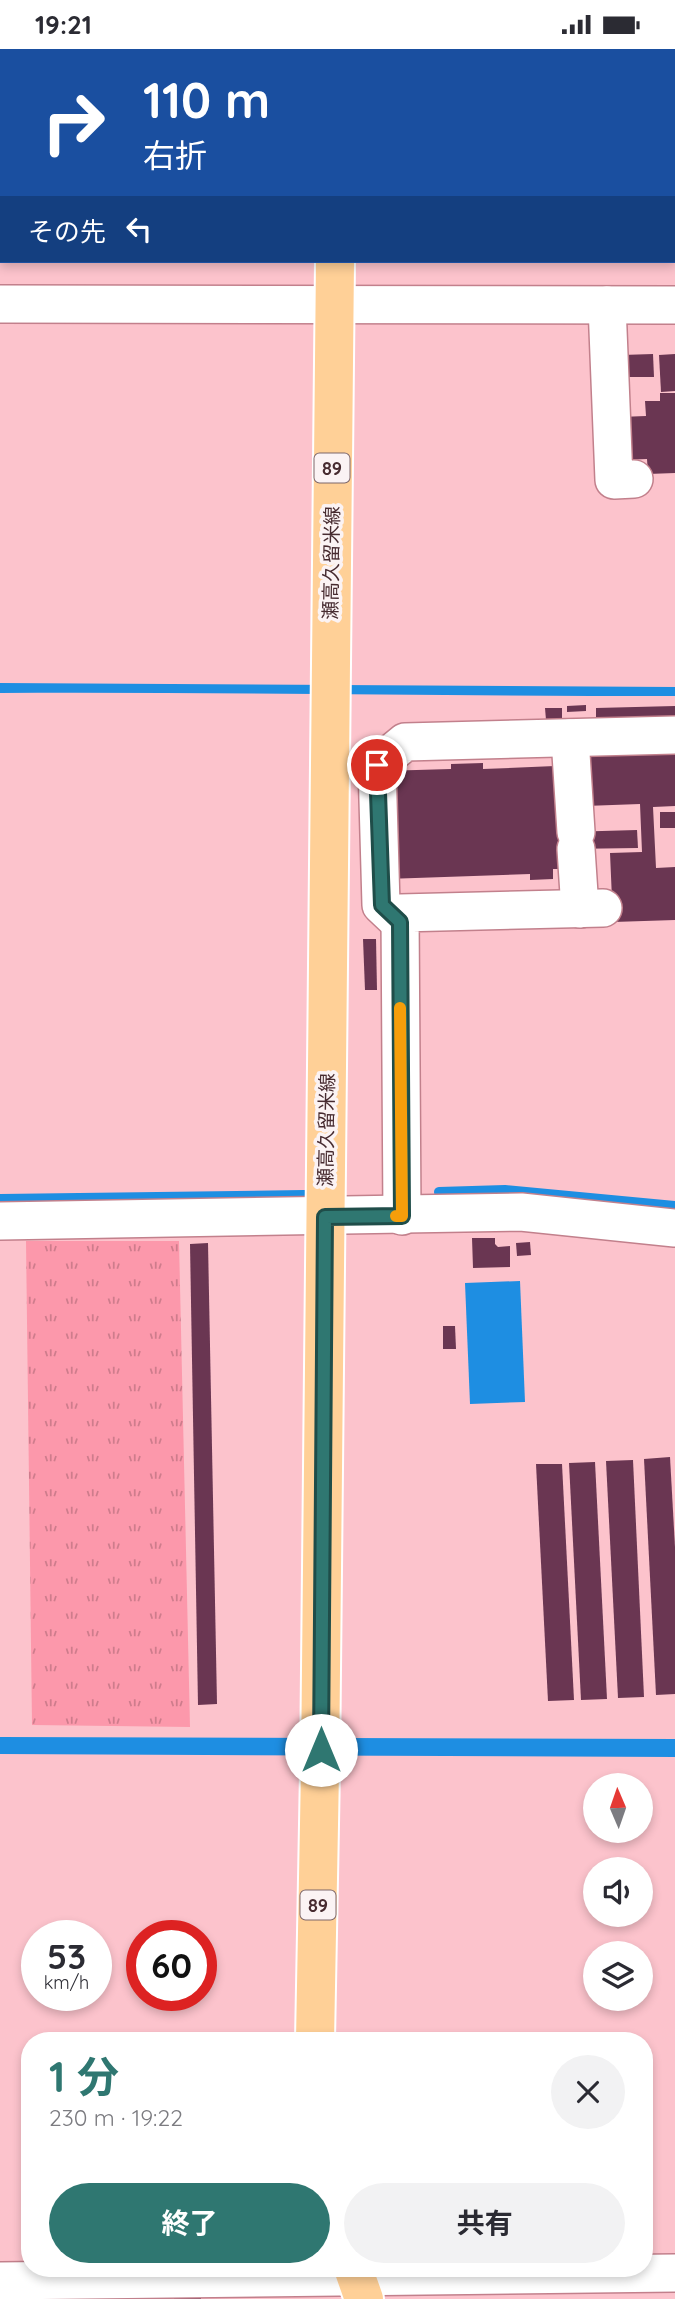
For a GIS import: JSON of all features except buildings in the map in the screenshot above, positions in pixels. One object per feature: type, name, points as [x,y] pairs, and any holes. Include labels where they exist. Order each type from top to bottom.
[{"type":"main road","name":"瀬高久留米線","points":[[315,2032],[321,1730],[335,263]]},
{"type":"street","points":[[0,304],[675,305]]},
{"type":"street","points":[[607,305],[614,480],[634,479]]},
{"type":"street","points":[[400,922],[382,905],[377,765],[405,742],[675,735]]},
{"type":"street","points":[[402,1216],[400,913],[591,908],[576,841],[570,738]]},
{"type":"street","points":[[0,1221],[521,1212],[675,1227]]},
{"type":"street","points":[[653,2274],[675,2273]]},
{"type":"street","points":[[0,2281],[358,2281],[516,2277]]},
{"type":"green space","points":[[26,1241],[179,1241],[190,1727],[32,1725]]},
{"type":"water","points":[[0,683],[675,687],[675,696],[0,693]]},
{"type":"water","points":[[520,1281],[525,1402],[470,1404],[465,1283]]},
{"type":"water","points":[[0,1737],[675,1739],[675,1757],[0,1754]]},
{"type":"waterway","points":[[439,1192],[505,1190],[675,1206]]},
{"type":"waterway","points":[[0,1199],[304,1195]]},
{"type":"slow traffic","points":[[396,1216],[402,1216],[400,1008]]},
{"type":"route","points":[[321,1750],[325,1217],[402,1216],[400,922],[382,905],[377,765]]}]
